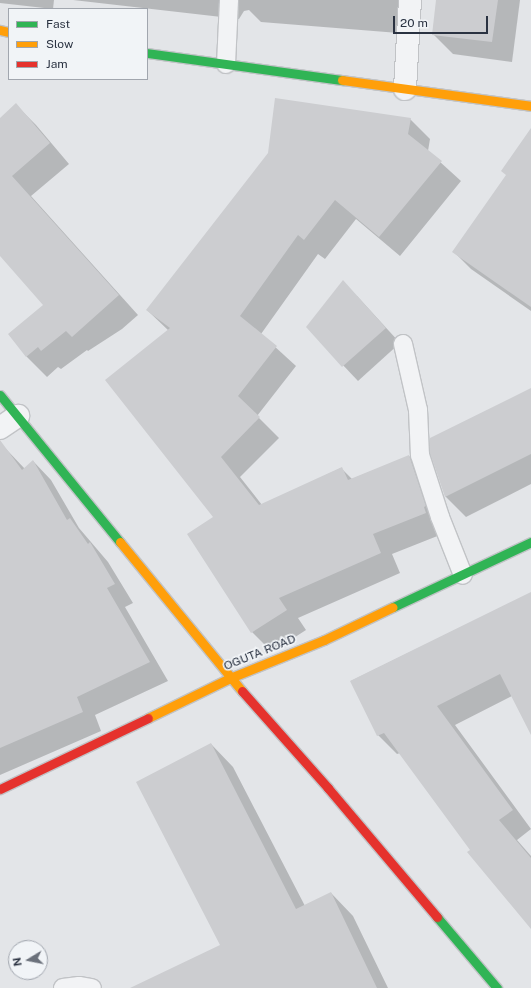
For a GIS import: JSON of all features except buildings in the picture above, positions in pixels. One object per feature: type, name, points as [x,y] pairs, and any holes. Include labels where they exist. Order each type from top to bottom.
[{"type":"street","points":[[405,89],[410,0]]},
{"type":"street","points":[[148,53],[531,106]]},
{"type":"street","points":[[0,396],[18,416],[230,678],[328,788],[497,988]]},
{"type":"street","points":[[0,428],[18,416]]},
{"type":"street","name":"OGUTA ROAD","points":[[0,789],[230,678],[324,640],[531,542]]},
{"type":"lane","points":[[226,64],[229,0]]},
{"type":"lane","points":[[403,344],[418,410],[420,455],[440,517],[463,575]]},
{"type":"lane","points":[[63,988],[78,986],[92,988]]},
{"type":"traffic: fast","points":[[148,53],[342,80]]},
{"type":"traffic: fast","points":[[0,395],[120,542]]},
{"type":"traffic: fast","points":[[393,607],[531,542]]},
{"type":"traffic: fast","points":[[437,917],[497,988]]},
{"type":"traffic: slow","points":[[0,30],[8,32]]},
{"type":"traffic: slow","points":[[342,80],[531,106]]},
{"type":"traffic: slow","points":[[120,542],[242,691]]},
{"type":"traffic: slow","points":[[148,718],[230,678],[324,640],[393,607]]},
{"type":"traffic: jam","points":[[242,691],[328,788],[437,917]]},
{"type":"traffic: jam","points":[[0,789],[148,718]]}]
